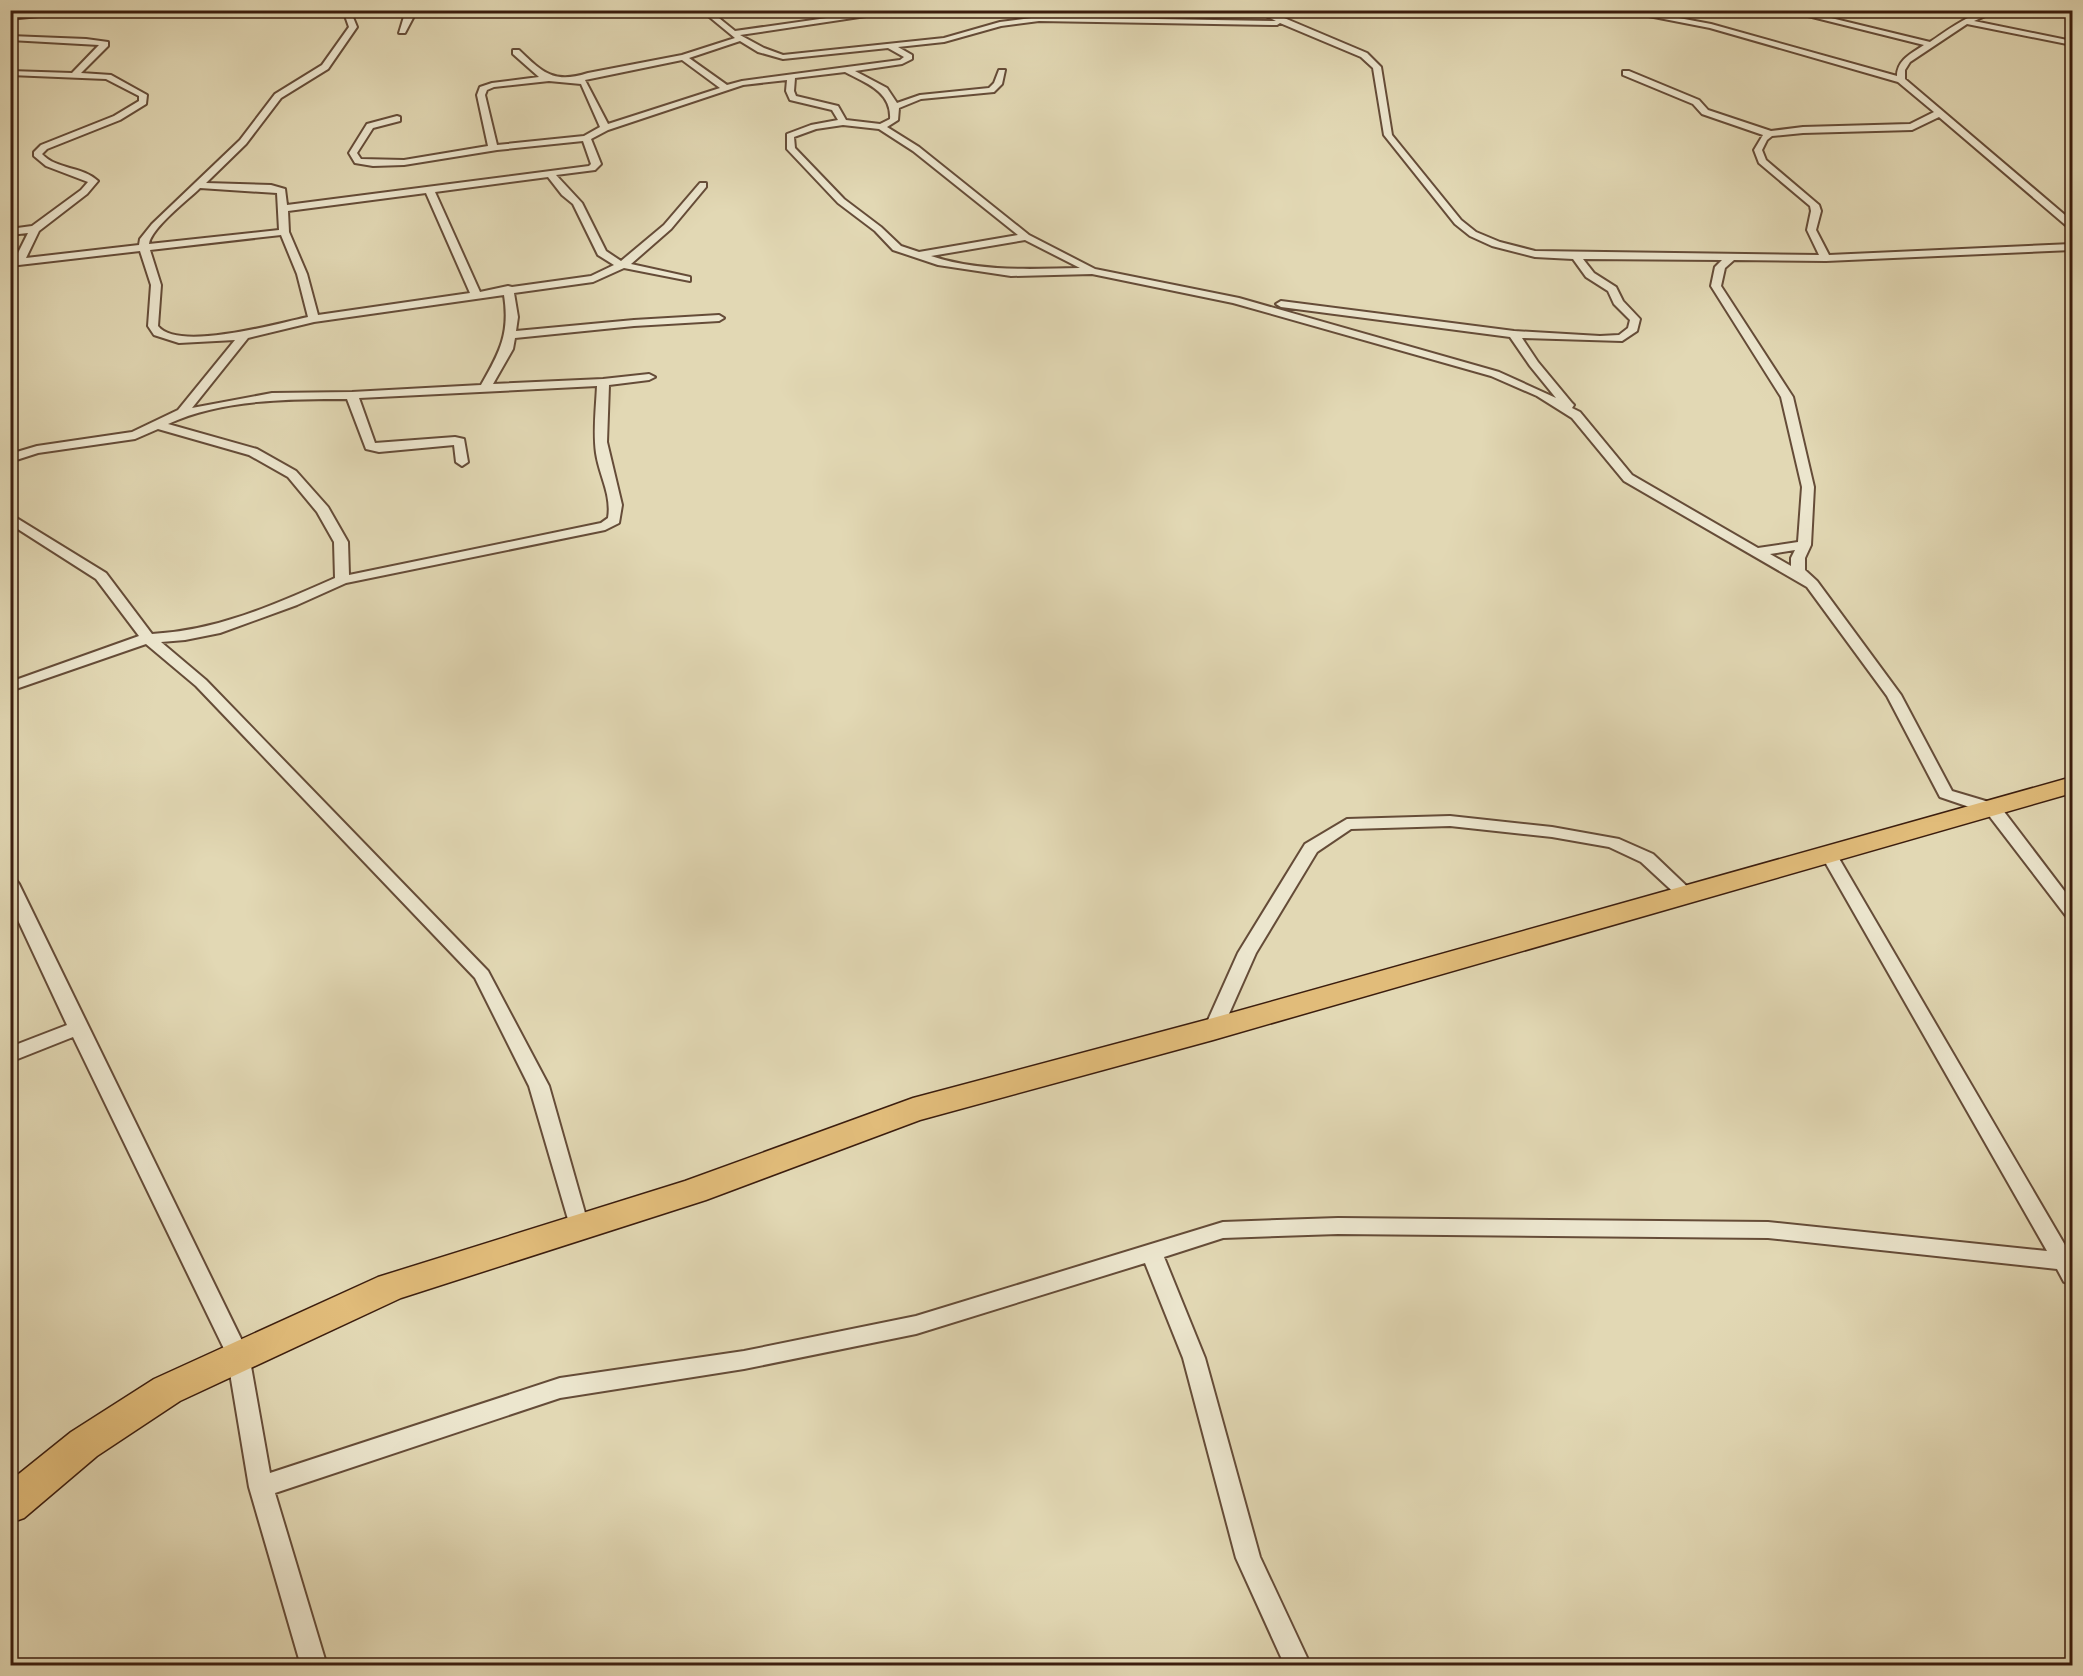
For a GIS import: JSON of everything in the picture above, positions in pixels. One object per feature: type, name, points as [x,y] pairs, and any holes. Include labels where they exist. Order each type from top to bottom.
[{"type":"main road","points":[[10,1505],[84,1444],[167,1389],[390,1287],[694,1191],[913,1110],[1213,1029],[2073,785]]},
{"type":"street","points":[[11,16],[93,10]]},
{"type":"street","points":[[346,10],[353,27],[325,67],[278,96],[243,142],[145,238],[144,248],[156,285],[153,326],[158,333],[179,340],[244,336],[275,326],[314,319],[593,279],[608,273],[659,234],[686,207],[703,185]]},
{"type":"street","points":[[402,31],[410,16],[410,10]]},
{"type":"street","points":[[704,10],[738,36],[775,56],[783,57],[944,40],[1000,24],[1039,19],[1284,24]]},
{"type":"street","points":[[833,10],[845,18]]},
{"type":"street","points":[[578,80],[588,75],[682,57],[738,36],[903,10]]},
{"type":"street","points":[[1257,10],[1284,24],[1364,55],[1373,62],[1377,67],[1388,135],[1458,222],[1473,234],[1497,244],[1535,254],[1576,256],[1826,258],[2073,247]]},
{"type":"street","points":[[1621,10],[1711,26],[1901,80],[2073,226]]},
{"type":"street","points":[[1787,10],[1933,45]]},
{"type":"street","points":[[1808,16],[1820,10]]},
{"type":"street","points":[[1901,80],[1901,70],[1907,60],[1967,21],[1996,10]]},
{"type":"street","points":[[1967,21],[2073,43]]},
{"type":"street","points":[[10,38],[86,41],[105,45],[75,75]]},
{"type":"street","points":[[397,119],[370,126],[352,153],[358,161],[371,164],[403,162],[493,147],[586,138],[605,128],[724,87],[902,62],[909,57],[888,45]]},
{"type":"street","points":[[516,52],[532,69],[546,79]]},
{"type":"street","points":[[682,57],[724,87]]},
{"type":"street","points":[[848,70],[884,90],[895,107],[894,120],[880,127]]},
{"type":"street","points":[[895,107],[920,98],[991,90],[998,84],[1002,72]]},
{"type":"street","points":[[10,73],[108,77],[143,95],[143,102],[117,118],[44,147],[38,154],[43,162],[63,171],[84,174],[93,181],[84,192],[35,230],[15,263]]},
{"type":"street","points":[[1626,73],[1696,102],[1705,112],[1770,134],[1803,130],[1911,127],[1940,113]]},
{"type":"street","points":[[791,77],[790,91],[793,98],[835,108],[843,122]]},
{"type":"street","points":[[493,147],[481,94],[483,89],[492,85],[546,79],[584,82],[605,128]]},
{"type":"street","points":[[1092,271],[1026,237],[916,148],[880,127],[843,122],[814,127],[790,136],[791,149],[841,201],[878,229],[897,248],[942,263],[1011,273],[1092,271],[1235,300],[1495,374],[1541,394],[1576,416]]},
{"type":"street","points":[[1770,134],[1763,139],[1758,150],[1762,161],[1814,205],[1816,211],[1810,225],[1826,258]]},
{"type":"street","points":[[282,209],[551,175],[595,166],[586,138]]},
{"type":"street","points":[[551,175],[565,193],[578,203],[602,253],[619,264],[686,279]]},
{"type":"street","points":[[199,185],[282,191],[284,232],[302,274],[314,319]]},
{"type":"street","points":[[430,191],[476,294]]},
{"type":"street","points":[[10,232],[35,230]]},
{"type":"street","points":[[15,263],[66,259],[284,232]]},
{"type":"street","points":[[919,255],[1026,237]]},
{"type":"street","points":[[1235,300],[1514,334],[1600,339],[1622,338],[1633,329],[1635,319],[1618,302],[1612,290],[1590,275],[1576,256]]},
{"type":"street","points":[[1732,257],[1720,267],[1716,286],[1787,397],[1808,487],[1804,545],[1798,558],[1798,571],[1812,584],[1894,695],[1946,794],[1993,809],[2073,912]]},
{"type":"street","points":[[485,388],[507,349],[513,317],[508,290]]},
{"type":"street","points":[[510,336],[634,323],[719,318]]},
{"type":"street","points":[[1514,334],[1534,364],[1628,478],[1812,584]]},
{"type":"street","points":[[182,413],[244,336]]},
{"type":"street","points":[[10,458],[37,450],[135,435],[182,413],[272,396],[352,395],[603,382],[649,377]]},
{"type":"street","points":[[10,687],[148,638],[185,636],[215,630],[292,602],[342,580],[605,526],[614,520],[616,513],[614,489],[603,460],[603,382]]},
{"type":"street","points":[[352,395],[370,446],[379,448],[455,441],[460,442],[462,462]]},
{"type":"street","points":[[159,425],[253,452],[292,474],[323,510],[341,542],[342,580]]},
{"type":"street","points":[[10,518],[101,576],[148,638],[201,683],[482,975],[539,1086],[579,1227]]},
{"type":"street","points":[[1756,552],[1804,545]]},
{"type":"street","points":[[1213,1029],[1247,953],[1311,848],[1347,824],[1450,821],[1552,832],[1614,843],[1647,858],[1687,895]]},
{"type":"street","points":[[1829,855],[2069,1266]]},
{"type":"street","points":[[10,884],[238,1355],[261,1487],[314,1665]]},
{"type":"street","points":[[10,1054],[78,1028]]},
{"type":"street","points":[[261,1487],[561,1388],[744,1360],[916,1325],[1223,1230],[1338,1226],[1768,1230],[2069,1266]]},
{"type":"street","points":[[1151,1251],[1194,1358],[1248,1558],[1298,1665]]}]
